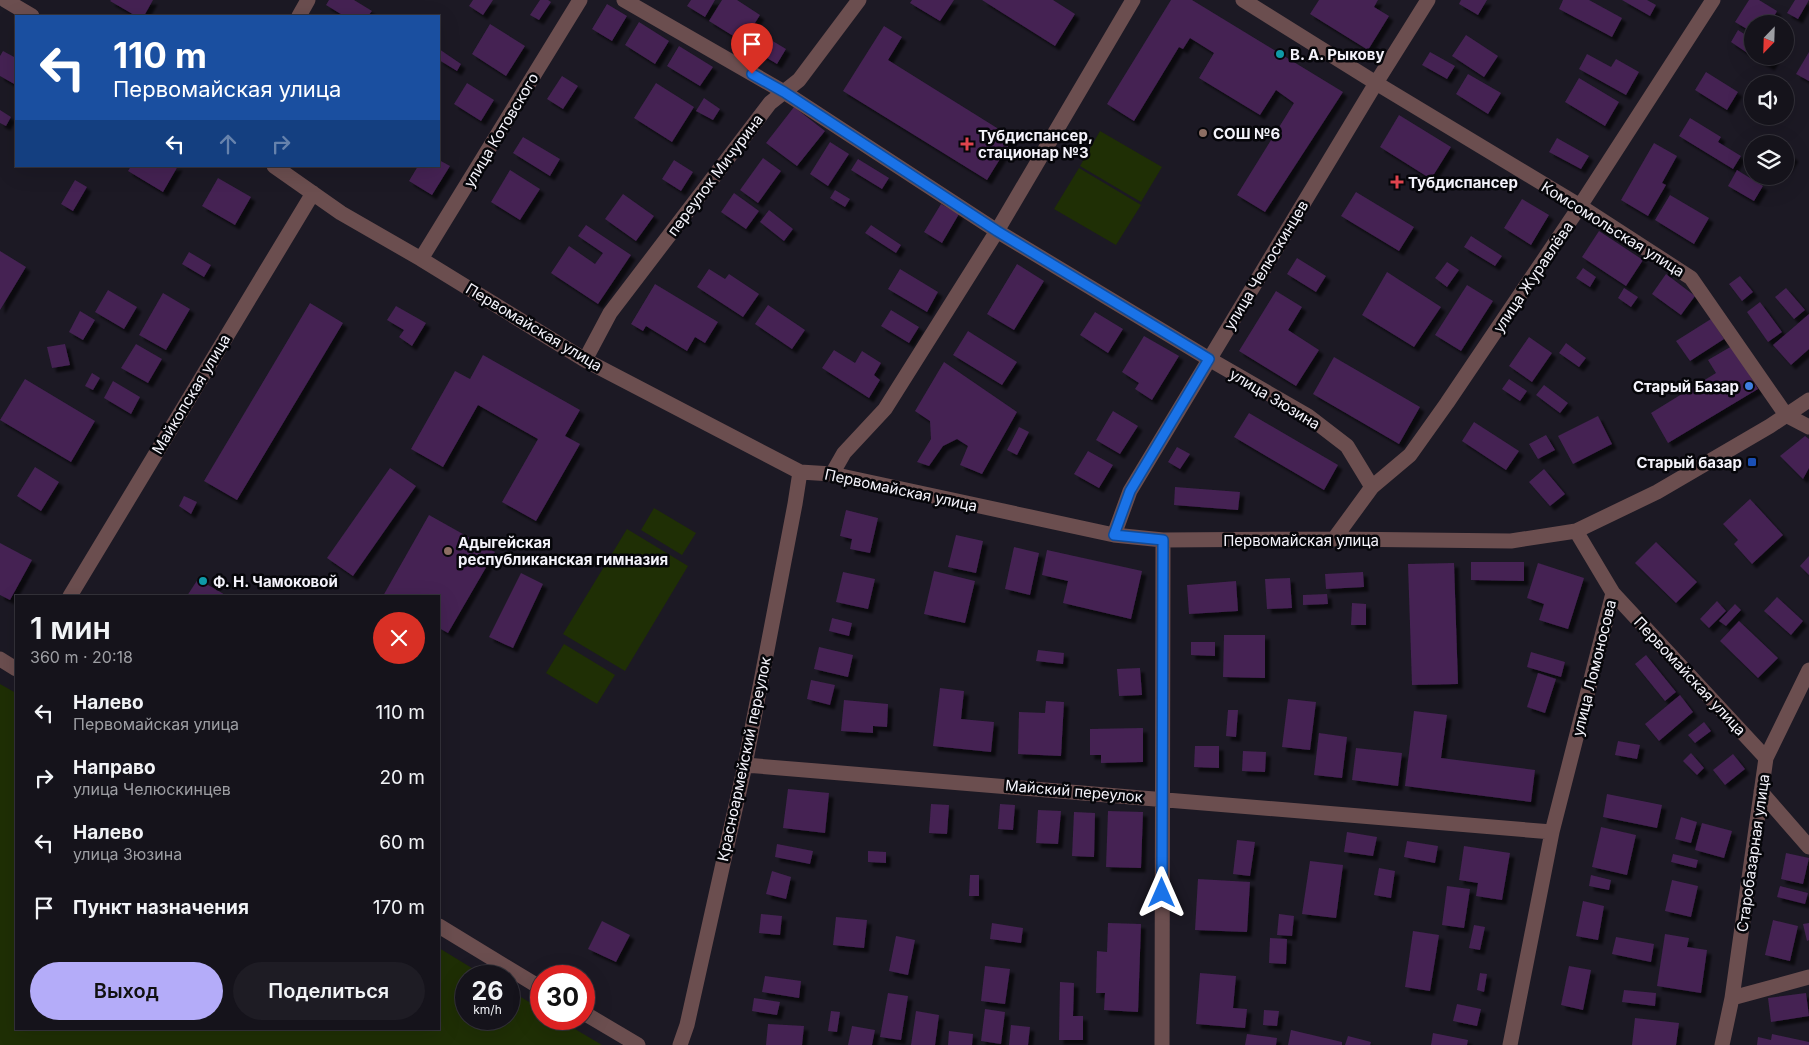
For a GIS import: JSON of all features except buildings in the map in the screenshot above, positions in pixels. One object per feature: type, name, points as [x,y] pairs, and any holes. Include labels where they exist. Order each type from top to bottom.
[{"type":"street","points":[[5,0],[30,15]]},
{"type":"street","points":[[300,15],[308,0]]},
{"type":"street","name":"улица Котовского","points":[[422,259],[580,0]]},
{"type":"street","name":"улица Зюзина","points":[[624,0],[784,92],[997,231],[1209,359],[1308,416],[1347,446],[1372,487]]},
{"type":"street","name":"переулок Мичурина","points":[[585,360],[610,313],[770,103],[799,80],[858,0]]},
{"type":"street","points":[[832,474],[844,453],[885,409],[997,231],[1133,0]]},
{"type":"street","name":"Комсомольская улица","points":[[1243,0],[1580,206],[1691,278],[1786,415],[1809,427]]},
{"type":"street","name":"улица Челюскинцев","points":[[1114,535],[1130,491],[1428,0]]},
{"type":"street","name":"улица Журавлёва","points":[[1334,539],[1372,487],[1410,455],[1447,404],[1580,206],[1713,0]]},
{"type":"street","name":"Первомайская улица","points":[[275,167],[341,213],[422,259],[585,360],[800,472],[832,474],[1114,535],[1163,540],[1511,541],[1576,531]]},
{"type":"street","name":"Майкопская улица","points":[[71,595],[313,193]]},
{"type":"street","points":[[1576,531],[1657,492],[1809,400]]},
{"type":"street","name":"Красноармейский переулок","points":[[680,1045],[687,1025],[745,764],[800,472]]},
{"type":"street","name":"улица Ломоносова","points":[[1510,1045],[1552,832],[1613,594],[1576,531]]},
{"type":"street","points":[[1162,1045],[1163,540]]},
{"type":"street","name":"Первомайская улица","points":[[1613,594],[1766,758]]},
{"type":"street","points":[[0,659],[15,668]]},
{"type":"street","name":"Старобазарная улица","points":[[1722,1045],[1732,998],[1766,758],[1809,670]]},
{"type":"street","name":"Майский переулок","points":[[745,764],[1552,832]]},
{"type":"street","points":[[1761,792],[1809,847]]},
{"type":"street","points":[[440,927],[530,981]]},
{"type":"street","points":[[1732,998],[1809,977]]},
{"type":"street","points":[[595,1020],[638,1045]]},
{"type":"green space","points":[[1100,131],[1162,167],[1141,202],[1080,166]]},
{"type":"green space","points":[[1079,168],[1141,205],[1116,245],[1054,209]]},
{"type":"green space","points":[[654,508],[696,533],[682,555],[641,530]]},
{"type":"green space","points":[[627,529],[688,566],[625,671],[563,634]]},
{"type":"green space","points":[[564,644],[615,675],[597,704],[546,673]]},
{"type":"green space","points":[[0,684],[15,692],[15,1030],[440,1030],[440,949],[467,965],[455,965],[455,1030],[520,1030],[520,997],[530,1002],[530,1030],[577,1030],[602,1045],[0,1045]]},
{"type":"place","name":"В. А. Рыкову","points":[[1280,54]]},
{"type":"place","name":"СОШ №6","points":[[1203,133]]},
{"type":"place","name":"Тубдиспансер, стационар №3","points":[[967,144]]},
{"type":"place","name":"Тубдиспансер","points":[[1397,182]]},
{"type":"place","name":"Старый Базар","points":[[1749,386]]},
{"type":"place","name":"Старый базар","points":[[1752,462]]},
{"type":"place","name":"Адыгейская республиканская гимназия","points":[[448,551]]},
{"type":"place","name":"Ф. Н. Чамоковой","points":[[203,581]]},
{"type":"route","points":[[752,74],[784,92],[997,231],[1209,359],[1130,491],[1114,535],[1163,540],[1162,893]]}]
